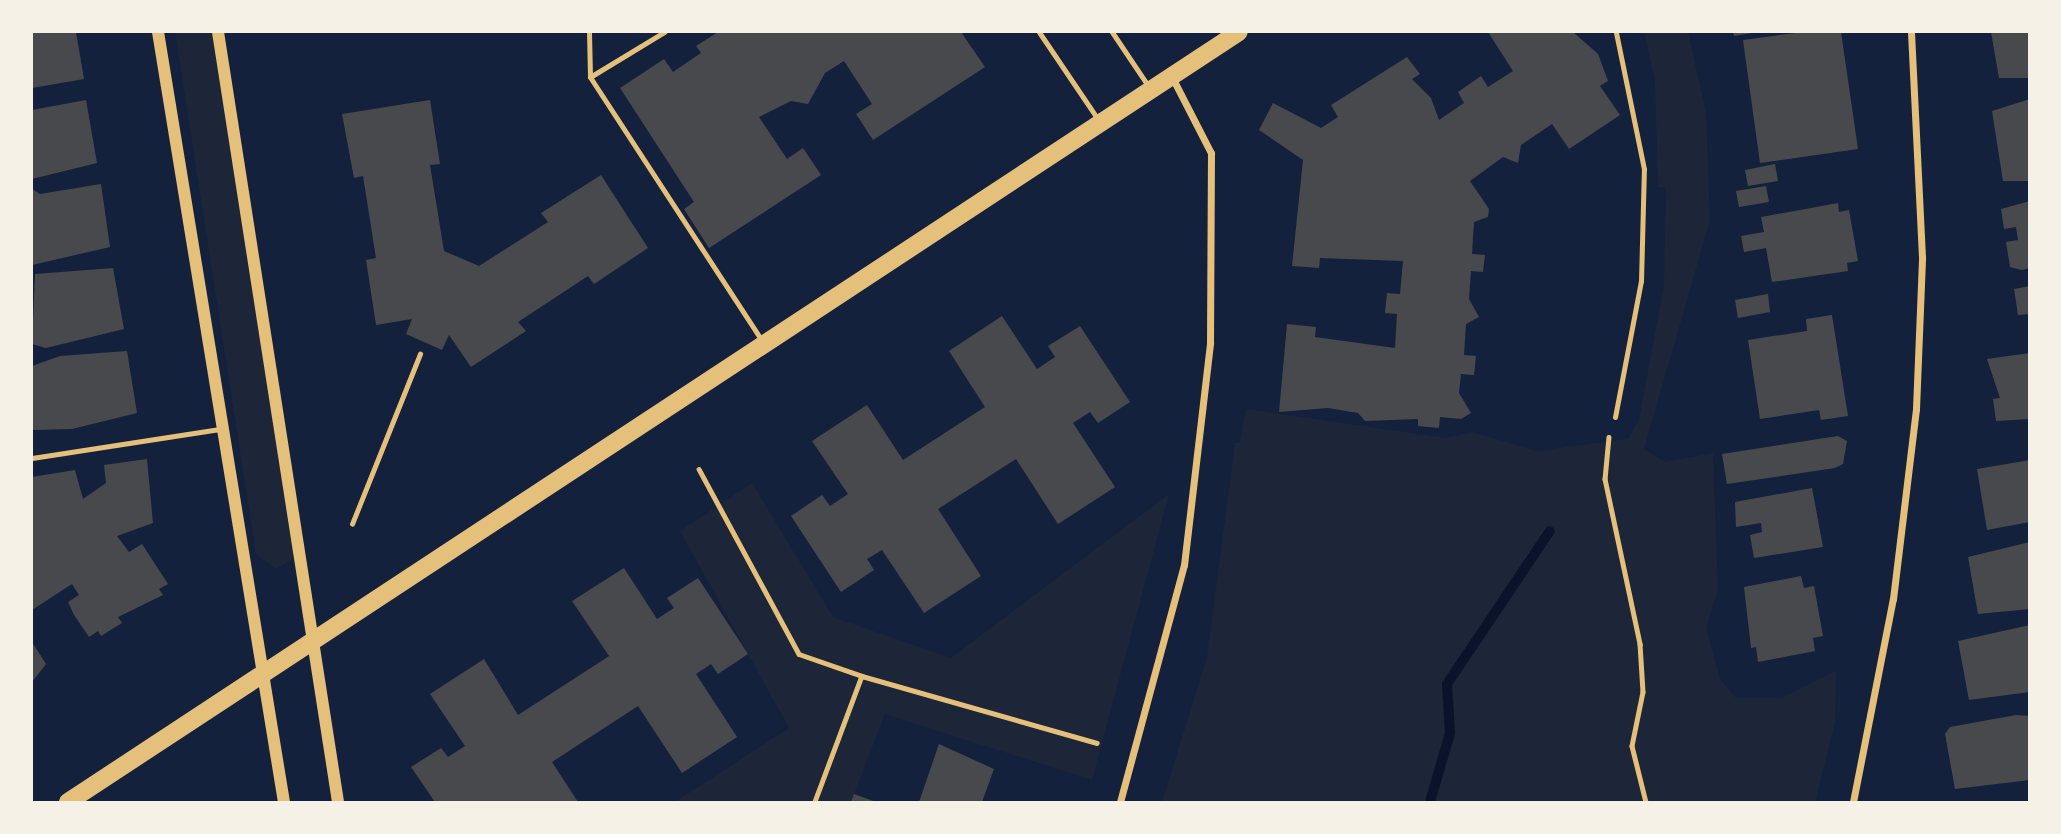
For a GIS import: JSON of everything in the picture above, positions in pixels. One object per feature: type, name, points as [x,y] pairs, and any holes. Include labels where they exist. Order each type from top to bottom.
[{"type":"main road","points":[[68,803],[260,673],[1239,32]]},
{"type":"street","points":[[158,32],[220,429],[284,803]]},
{"type":"street","points":[[218,32],[338,803]]},
{"type":"street","points":[[1853,803],[1894,599],[1916,409],[1922,257],[1911,32]]},
{"type":"street","points":[[1120,803],[1184,565],[1210,343],[1211,153],[1172,76]]},
{"type":"lane","points":[[589,32],[590,77],[764,345]]},
{"type":"lane","points":[[590,77],[664,32]]},
{"type":"lane","points":[[1039,32],[1100,123]]},
{"type":"lane","points":[[1112,32],[1151,90]]},
{"type":"lane","points":[[1615,417],[1641,281],[1644,169],[1616,32]]},
{"type":"lane","points":[[32,458],[220,429]]},
{"type":"path","points":[[352,524],[420,354]]},
{"type":"path","points":[[1615,417],[1605,479],[1616,509],[1640,644],[1643,692],[1632,746],[1646,803]]},
{"type":"path","points":[[699,468],[799,654],[862,676],[1097,743]]},
{"type":"path","points":[[814,803],[862,676]]},
{"type":"shaded area","points":[[175,32],[216,32],[297,545],[291,560],[276,569],[256,554]]},
{"type":"shaded area","points":[[1644,32],[1688,32],[1706,113],[1710,220],[1644,449],[1665,462],[1713,453],[1718,590],[1706,628],[1720,679],[1736,698],[1782,698],[1836,671],[1835,722],[1815,802],[1162,802],[1207,657],[1235,443],[1240,443],[1246,409],[1445,438],[1473,432],[1536,451],[1628,439],[1639,419],[1664,285],[1666,188],[1658,187],[1655,81]]},
{"type":"shaded area","points":[[752,483],[833,617],[951,658],[1169,494],[1092,780],[885,714],[851,802],[675,802],[789,728],[680,531]]},
{"type":"building","points":[[32,32],[76,32],[84,79],[32,88]]},
{"type":"building","points":[[718,32],[961,32],[985,67],[873,140],[856,114],[872,104],[844,61],[825,73],[808,104],[791,101],[759,117],[787,159],[803,148],[821,175],[709,248],[684,209],[694,202],[620,88],[664,59],[673,72],[701,53],[696,46]]},
{"type":"building","points":[[1488,32],[1573,32],[1598,54],[1608,81],[1600,86],[1620,115],[1569,149],[1552,124],[1521,145],[1518,163],[1503,157],[1470,181],[1489,209],[1488,217],[1474,222],[1472,254],[1485,255],[1483,272],[1471,271],[1469,299],[1479,317],[1466,324],[1464,355],[1476,356],[1474,375],[1461,374],[1459,393],[1471,413],[1461,419],[1440,417],[1439,428],[1418,426],[1418,419],[1365,421],[1358,413],[1328,408],[1279,412],[1287,324],[1316,327],[1315,337],[1395,348],[1397,314],[1385,313],[1387,293],[1400,294],[1403,261],[1320,258],[1319,268],[1292,266],[1303,160],[1259,130],[1273,103],[1321,128],[1338,117],[1331,105],[1407,57],[1420,74],[1412,79],[1431,98],[1439,120],[1464,103],[1458,92],[1481,76],[1488,87],[1513,71]]},
{"type":"building","points":[[1733,32],[1752,32],[1752,33],[1734,36]]},
{"type":"building","points":[[1803,32],[1841,32],[1858,149],[1760,163],[1743,40]]},
{"type":"building","points":[[1991,32],[2030,32],[2030,78],[1999,78]]},
{"type":"building","points":[[2030,99],[2030,181],[2003,181],[1992,111]]},
{"type":"building","points":[[86,100],[97,163],[32,179],[32,110]]},
{"type":"building","points":[[430,100],[440,164],[430,165],[444,251],[479,266],[548,222],[541,213],[601,175],[648,248],[594,284],[588,276],[518,322],[526,331],[471,367],[449,335],[442,350],[406,334],[412,319],[376,325],[366,260],[376,258],[363,176],[354,178],[342,114]]},
{"type":"building","points":[[1775,164],[1778,181],[1748,186],[1745,170]]},
{"type":"building","points":[[101,184],[110,247],[32,265],[32,189],[40,194]]},
{"type":"building","points":[[1766,186],[1769,202],[1739,207],[1736,191]]},
{"type":"building","points":[[2030,201],[2030,268],[2022,270],[2010,267],[2006,242],[2018,240],[2016,227],[2004,229],[2001,209]]},
{"type":"building","points":[[1838,203],[1839,212],[1849,210],[1858,261],[1847,263],[1848,271],[1772,282],[1766,248],[1744,252],[1741,236],[1764,232],[1761,217]]},
{"type":"building","points":[[113,268],[124,329],[46,348],[32,344],[35,274]]},
{"type":"building","points":[[2030,286],[2030,314],[2018,315],[2014,289]]},
{"type":"building","points":[[1768,294],[1770,312],[1738,318],[1735,300]]},
{"type":"building","points":[[1832,315],[1848,416],[1821,420],[1819,410],[1760,419],[1748,340],[1807,331],[1806,319]]},
{"type":"building","points":[[1002,316],[1037,369],[1055,357],[1048,346],[1080,326],[1130,402],[1098,423],[1090,412],[1073,423],[1115,487],[1058,524],[1016,459],[938,509],[981,576],[924,613],[882,550],[867,559],[874,570],[841,592],[791,516],[822,495],[830,506],[848,494],[812,441],[867,405],[903,460],[985,407],[949,351]]},
{"type":"building","points":[[127,351],[137,413],[72,429],[32,430],[32,366],[60,356]]},
{"type":"building","points":[[2030,353],[2030,419],[1996,421],[1993,399],[2000,398],[1987,359]]},
{"type":"building","points":[[1838,436],[1847,441],[1843,464],[1835,468],[1727,484],[1722,454]]},
{"type":"building","points":[[147,459],[153,523],[117,536],[129,552],[142,544],[168,584],[159,589],[163,595],[118,617],[122,623],[101,636],[98,631],[89,637],[74,615],[68,602],[79,595],[72,584],[32,610],[32,477],[75,470],[83,499],[106,483],[104,465]]},
{"type":"building","points":[[2030,460],[2030,522],[1987,530],[1977,469]]},
{"type":"building","points":[[1812,488],[1823,547],[1754,558],[1750,535],[1762,532],[1761,523],[1736,527],[1735,502]]},
{"type":"building","points":[[2030,542],[2030,609],[1978,614],[1968,557]]},
{"type":"building","points":[[624,568],[657,619],[674,608],[667,598],[698,578],[748,654],[718,674],[711,664],[696,674],[737,737],[682,773],[638,706],[552,762],[578,802],[435,802],[411,767],[441,748],[448,757],[465,746],[430,694],[484,659],[518,715],[603,660],[609,656],[572,601]]},
{"type":"building","points":[[1801,576],[1804,588],[1814,586],[1823,636],[1813,638],[1815,651],[1758,662],[1756,647],[1751,648],[1744,587]]},
{"type":"building","points":[[2030,625],[2030,692],[1969,700],[1958,641]]},
{"type":"building","points":[[32,642],[46,664],[32,682]]},
{"type":"building","points":[[2016,715],[2030,716],[2030,780],[1955,789],[1945,734],[1950,727]]},
{"type":"building","points":[[939,744],[994,769],[982,802],[919,802]]},
{"type":"building","points":[[854,794],[876,802],[851,802]]},
{"type":"waterway","points":[[1430,802],[1450,733],[1447,684],[1550,531]]}]
